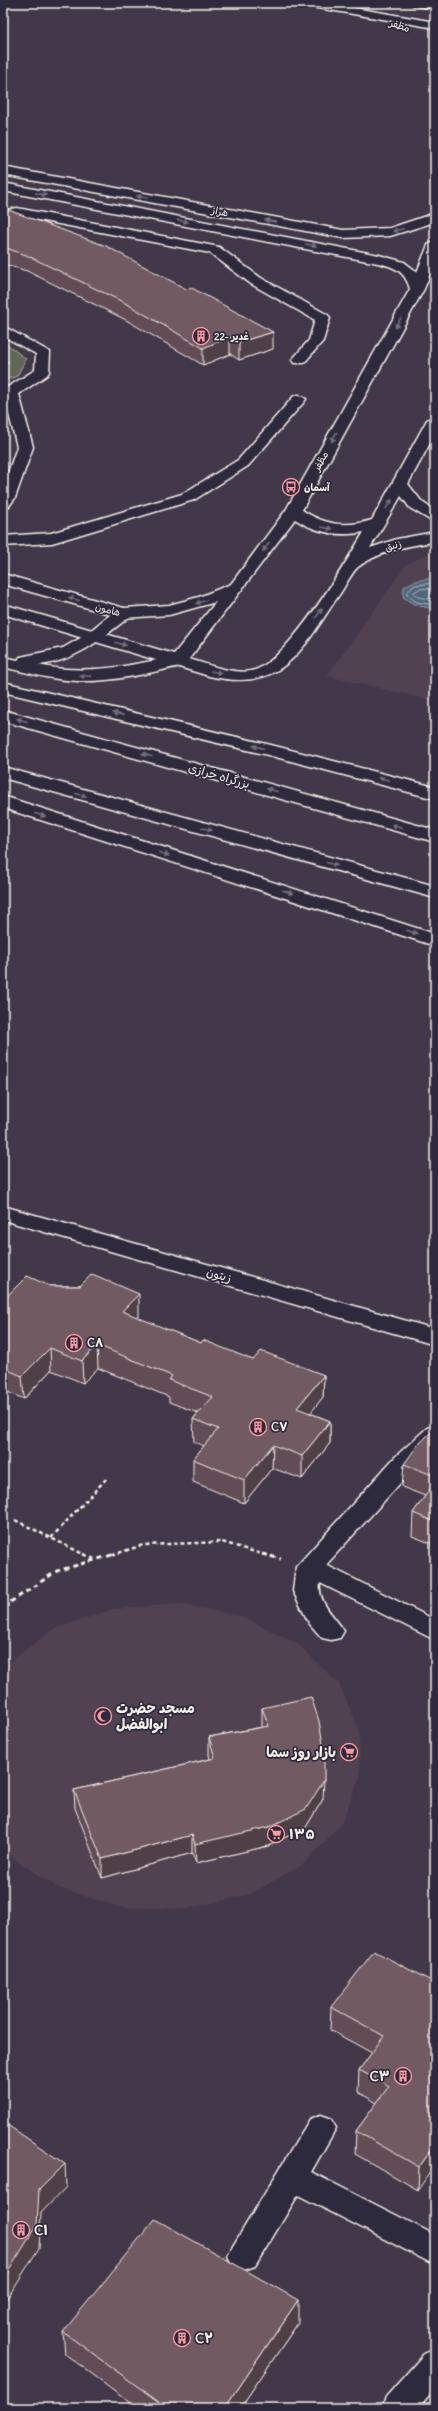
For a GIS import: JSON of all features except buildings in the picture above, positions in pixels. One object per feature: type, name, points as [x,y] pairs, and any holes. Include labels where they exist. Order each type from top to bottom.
[{"type":"main road","points":[[306,3],[435,25]]},
{"type":"main road","points":[[417,3],[435,6]]},
{"type":"main road","name":"مظفر","points":[[365,14],[430,37]]},
{"type":"main road","name":"هراز","points":[[3,171],[343,234],[369,235],[410,227],[435,217]]},
{"type":"main road","name":"هراز","points":[[3,187],[379,259],[409,269],[414,276],[417,289]]},
{"type":"main road","points":[[6,214],[17,212],[32,214],[214,250],[256,281],[323,318],[316,341],[299,360]]},
{"type":"main road","points":[[214,250],[227,236],[222,229]]},
{"type":"main road","points":[[214,250],[256,235]]},
{"type":"main road","points":[[351,253],[380,249],[386,244],[382,239],[369,235]]},
{"type":"main road","name":"مظفر","points":[[178,661],[237,587],[293,510],[417,289],[435,245]]},
{"type":"main road","points":[[3,330],[44,352],[42,372],[7,394],[25,447],[7,498],[3,503]]},
{"type":"main road","points":[[3,541],[52,538],[188,497],[243,463],[299,399]]},
{"type":"main road","points":[[3,609],[215,672],[245,676],[264,672],[280,663],[296,645],[354,564],[401,485],[435,420]]},
{"type":"main road","points":[[401,485],[416,505],[435,518]]},
{"type":"main road","points":[[293,510],[312,524],[324,528],[361,529],[377,523]]},
{"type":"main road","name":"زنبق","points":[[354,564],[382,547],[411,539],[435,537]]},
{"type":"main road","name":"هامون","points":[[3,579],[123,613],[169,610],[205,601],[237,587]]},
{"type":"main road","points":[[3,662],[59,657],[76,650],[123,613]]},
{"type":"main road","points":[[3,662],[58,674],[87,676],[115,674],[178,661]]},
{"type":"main road","points":[[3,687],[271,750],[435,793]]},
{"type":"main road","name":"بزرگراه خرازی","points":[[3,715],[435,836]]},
{"type":"main road","points":[[3,772],[435,892]]},
{"type":"main road","points":[[3,802],[435,940]]},
{"type":"main road","name":"زیتون","points":[[8,1220],[435,1337]]},
{"type":"main road","points":[[331,1632],[318,1616],[306,1591],[309,1567],[404,1463],[435,1434]]},
{"type":"main road","points":[[309,1567],[435,1631]]},
{"type":"main road","points":[[244,2256],[321,2128]]},
{"type":"main road","points":[[292,2177],[435,2251]]},
{"type":"main road","points":[[398,2408],[435,2364]]},
{"type":"path","points":[[51,1538],[106,1479]]},
{"type":"path","points":[[15,1520],[94,1560]]},
{"type":"path","points":[[3,1607],[57,1572],[143,1545],[222,1542],[309,1567]]},
{"type":"shaded area","points":[[435,550],[435,701],[327,676],[406,565]]},
{"type":"shaded area","points":[[180,1604],[243,1617],[298,1644],[339,1684],[359,1729],[360,1777],[341,1824],[304,1864],[250,1894],[186,1909],[120,1907],[59,1888],[9,1856],[3,1848],[3,1667],[54,1629],[114,1609]]},
{"type":"green space","points":[[3,341],[26,359],[17,376],[3,381]]},
{"type":"water","points":[[435,579],[435,609],[415,605],[403,597],[404,587],[407,585],[418,580]]},
{"type":"place","name":"22- غدیر","points":[[201,336]]},
{"type":"place","name":"آسمان","points":[[291,487]]},
{"type":"place","name":"C۸","points":[[74,1343]]},
{"type":"place","name":"C۷","points":[[258,1427]]},
{"type":"place","name":"مسجد حضرت ابوالفضل","points":[[103,1716]]},
{"type":"place","name":"بازار روز سما","points":[[349,1752]]},
{"type":"place","name":"۱۳۵","points":[[276,1834]]},
{"type":"place","name":"C۳","points":[[403,2076]]},
{"type":"place","name":"C۱","points":[[21,2230]]},
{"type":"place","name":"C۲","points":[[182,2338]]}]
